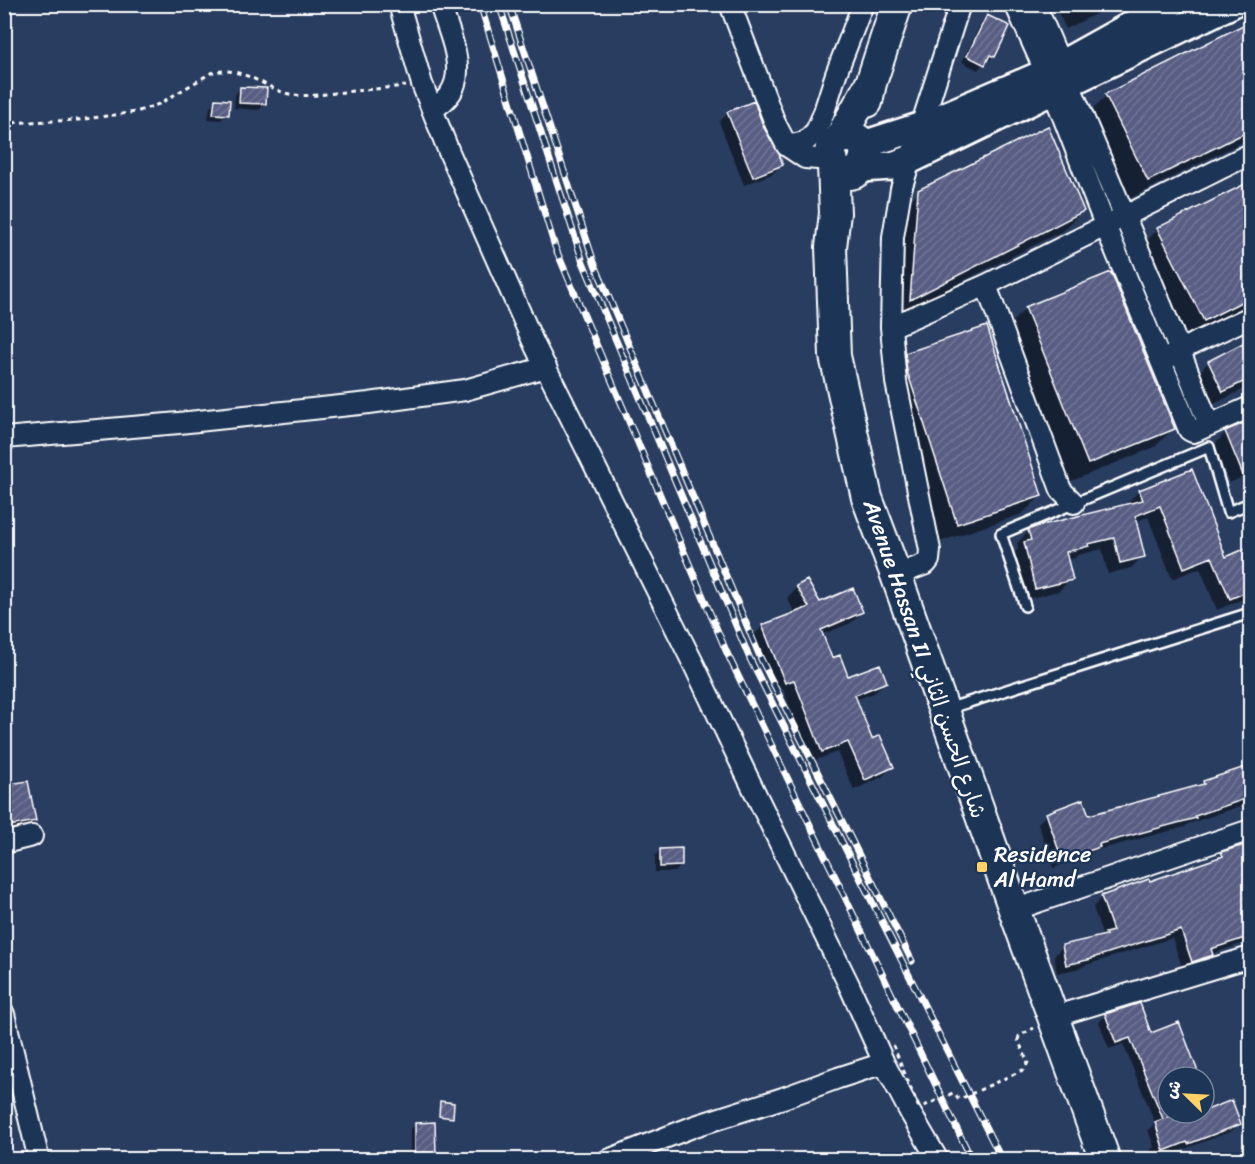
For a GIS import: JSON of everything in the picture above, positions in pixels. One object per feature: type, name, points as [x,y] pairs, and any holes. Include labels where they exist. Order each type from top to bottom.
[{"type":"main road","name":"Avenue Hassan II شارع الحسن الثاني","points":[[897,4],[848,156],[835,213],[831,247],[835,356],[867,498],[1105,1160]]},
{"type":"street","points":[[399,4],[422,84],[432,109],[476,215],[546,367],[694,665],[850,987],[884,1063],[910,1114],[938,1160]]},
{"type":"street","points":[[432,109],[450,95],[457,75],[454,49],[440,4]]},
{"type":"street","points":[[730,4],[775,123],[787,146],[805,158],[848,156],[892,166],[909,160],[1057,78],[1170,4]]},
{"type":"street","points":[[787,146],[805,142],[816,131],[863,4]]},
{"type":"street","points":[[896,575],[926,564],[930,550],[896,382],[891,327],[893,237],[898,200],[909,160],[960,4]]},
{"type":"street","points":[[1015,4],[1057,78],[1125,216],[1209,425]]},
{"type":"street","points":[[1035,4],[1105,225],[1189,430],[1196,431],[1251,408]]},
{"type":"street","points":[[848,156],[922,126],[1057,78],[1231,4]]},
{"type":"street","points":[[891,327],[986,285],[1251,154]]},
{"type":"street","points":[[986,285],[1061,489],[1074,503]]},
{"type":"street","points":[[1161,363],[1180,350],[1251,317]]},
{"type":"street","points":[[4,438],[369,403],[465,390],[546,367]]},
{"type":"street","points":[[1014,910],[1251,830]]},
{"type":"street","points":[[4,843],[32,836]]},
{"type":"street","points":[[1053,1017],[1251,957]]},
{"type":"street","points":[[4,1014],[39,1160]]},
{"type":"street","points":[[608,1160],[695,1126],[884,1063]]},
{"type":"street","points":[[920,1160],[924,1137]]},
{"type":"lane","points":[[1025,606],[1001,534],[1209,447],[1228,512],[1251,503]]},
{"type":"lane","points":[[942,710],[1251,613]]},
{"type":"path","points":[[4,123],[78,120],[136,112],[159,104],[220,70],[233,71],[282,92],[297,95],[422,84]]},
{"type":"path","points":[[893,1045],[918,1106],[922,1107],[953,1093],[960,1099],[1025,1069],[1028,1062],[1018,1040]]},
{"type":"building","points":[[987,15],[1010,26],[995,57],[990,55],[985,65],[967,56]]},
{"type":"building","points":[[1251,21],[1251,130],[1148,181],[1105,94]]},
{"type":"building","points":[[240,87],[267,88],[266,104],[239,103]]},
{"type":"building","points":[[215,99],[230,100],[229,115],[213,114]]},
{"type":"building","points":[[754,101],[764,128],[783,165],[753,177],[727,112]]},
{"type":"building","points":[[1048,126],[1084,211],[910,300],[918,190]]},
{"type":"building","points":[[1251,181],[1251,297],[1204,321],[1157,228]]},
{"type":"building","points":[[1111,272],[1175,429],[1088,464],[1025,307]]},
{"type":"building","points":[[987,326],[1042,496],[957,524],[907,371],[905,353]]},
{"type":"building","points":[[1251,339],[1251,378],[1223,392],[1208,361]]},
{"type":"building","points":[[1251,420],[1251,492],[1250,492],[1225,431]]},
{"type":"building","points":[[1192,469],[1226,557],[1251,546],[1251,590],[1230,599],[1212,557],[1184,568],[1160,506],[1135,516],[1145,557],[1120,563],[1114,538],[1088,544],[1089,546],[1066,552],[1073,580],[1035,589],[1024,542],[1031,540],[1028,530],[1143,500],[1139,490]]},
{"type":"building","points":[[807,580],[820,602],[853,588],[863,612],[821,630],[832,658],[840,655],[848,676],[880,664],[887,682],[855,695],[872,739],[880,735],[894,767],[865,780],[848,742],[822,752],[794,680],[785,683],[762,625],[809,607],[796,586]]},
{"type":"building","points":[[1251,765],[1251,797],[1195,816],[1196,818],[1099,844],[1100,847],[1062,860],[1046,813],[1083,799],[1089,815],[1204,784],[1203,781]]},
{"type":"building","points":[[28,781],[36,821],[4,827],[4,785]]},
{"type":"building","points":[[1251,843],[1251,936],[1211,949],[1213,955],[1192,962],[1181,930],[1092,959],[1066,965],[1062,945],[1106,935],[1105,933],[1113,931],[1101,896],[1223,856],[1221,852]]},
{"type":"building","points":[[682,848],[682,866],[660,867],[660,849]]},
{"type":"building","points":[[1140,1003],[1151,1033],[1179,1022],[1195,1065],[1156,1065],[1156,1102],[1130,1038],[1116,1043],[1105,1014]]},
{"type":"building","points":[[1232,1100],[1241,1124],[1164,1151],[1155,1122],[1156,1125],[1216,1125],[1216,1106]]},
{"type":"building","points":[[440,1101],[454,1103],[453,1118],[439,1116]]},
{"type":"building","points":[[435,1122],[436,1153],[415,1153],[415,1123]]},
{"type":"railway","points":[[480,4],[555,247],[727,653],[972,1160]]},
{"type":"railway","points":[[499,4],[583,262],[750,659],[1002,1160]]},
{"type":"railway","points":[[509,4],[594,262],[761,659],[912,961]]},
{"type":"place","name":"Residence Al Hamd","points":[[982,867]]}]
